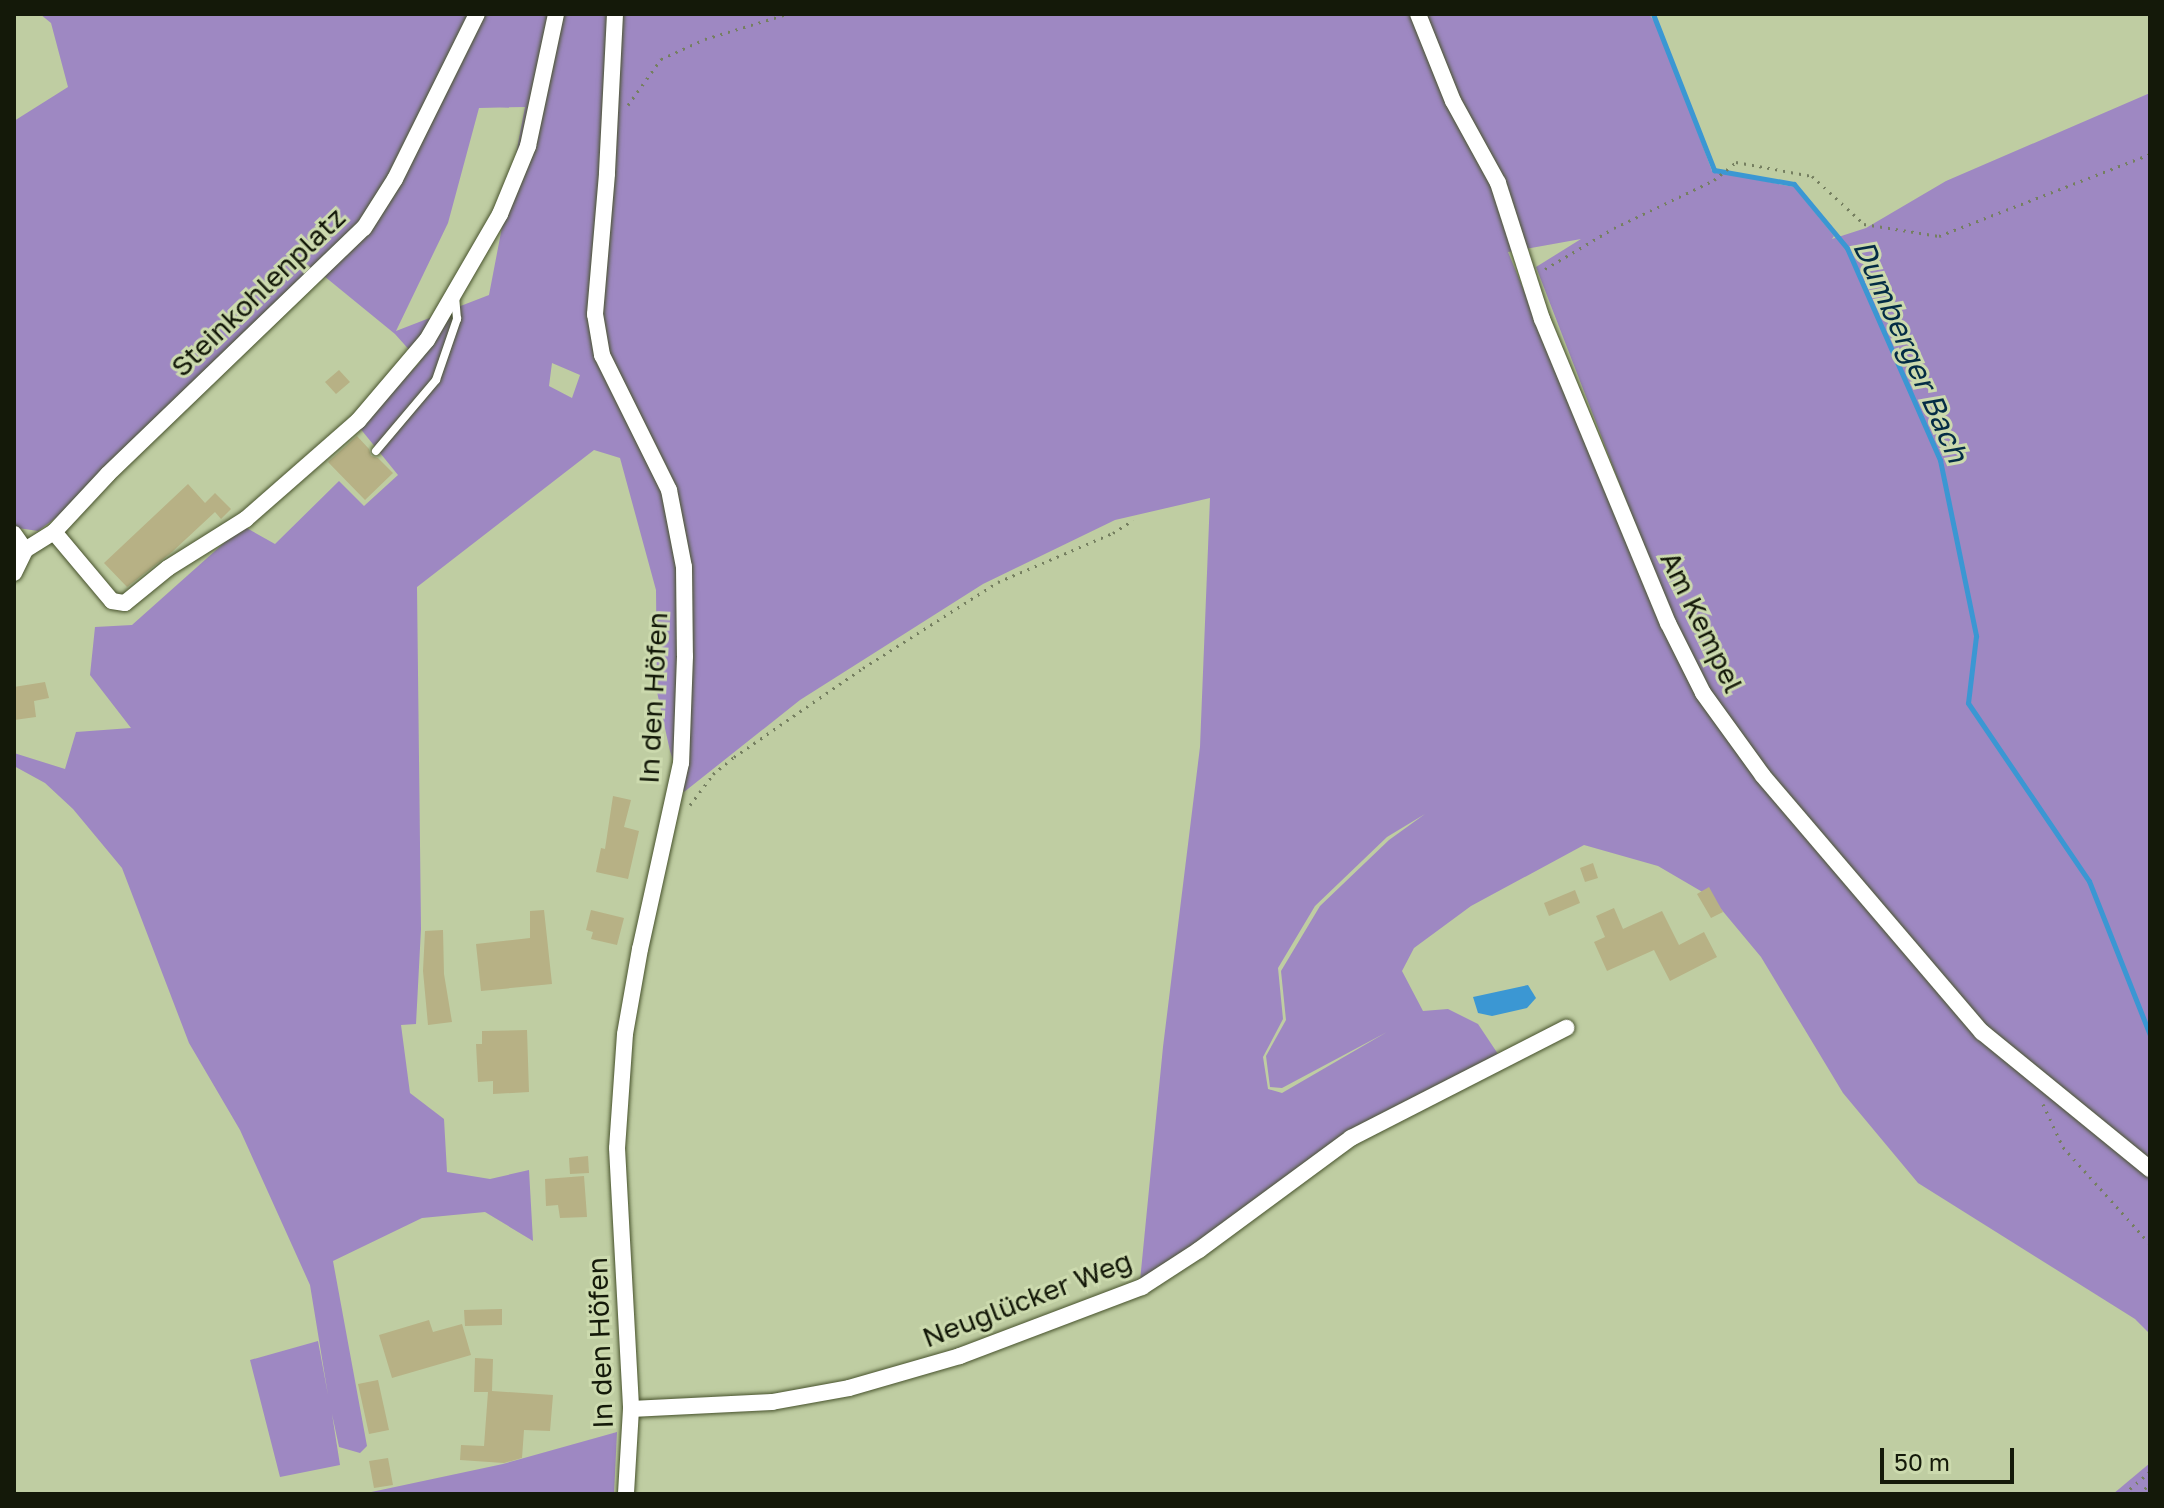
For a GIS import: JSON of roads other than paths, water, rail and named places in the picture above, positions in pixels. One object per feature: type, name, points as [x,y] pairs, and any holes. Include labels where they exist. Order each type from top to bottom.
[{"type":"street","name":"Steinkohlenplatz","points":[[25,550],[54,532],[130,452],[364,228],[395,179],[477,14]]},
{"type":"street","points":[[54,532],[112,601],[125,603],[168,568],[246,519],[358,421],[427,340],[500,214],[528,146],[556,14]]},
{"type":"street","name":"In den Höfen","points":[[615,14],[595,314],[602,355],[669,490],[684,567],[681,763],[640,949],[625,1034],[617,1148],[631,1409],[626,1494]]},
{"type":"street","name":"Am Kempel","points":[[1418,14],[1453,101],[1498,183],[1528,279],[1668,623],[1703,693],[1763,776],[1982,1032],[2150,1169]]},
{"type":"street","points":[[14,534],[25,550],[14,573]]},
{"type":"street","name":"Neuglücker Weg","points":[[631,1409],[772,1402],[849,1388],[960,1356],[1142,1287],[1199,1250],[1351,1138],[1566,1028]]},
{"type":"lane","points":[[376,451],[436,380],[457,319],[454,291]]},
{"type":"water","points":[[1528,985],[1536,998],[1527,1008],[1492,1016],[1478,1013],[1473,997]]},
{"type":"waterway","name":"Dumberger Bach","points":[[1653,14],[1714,170],[1794,184],[1847,248],[1940,460],[1976,636],[1968,703],[2089,881],[2150,1035]]}]
